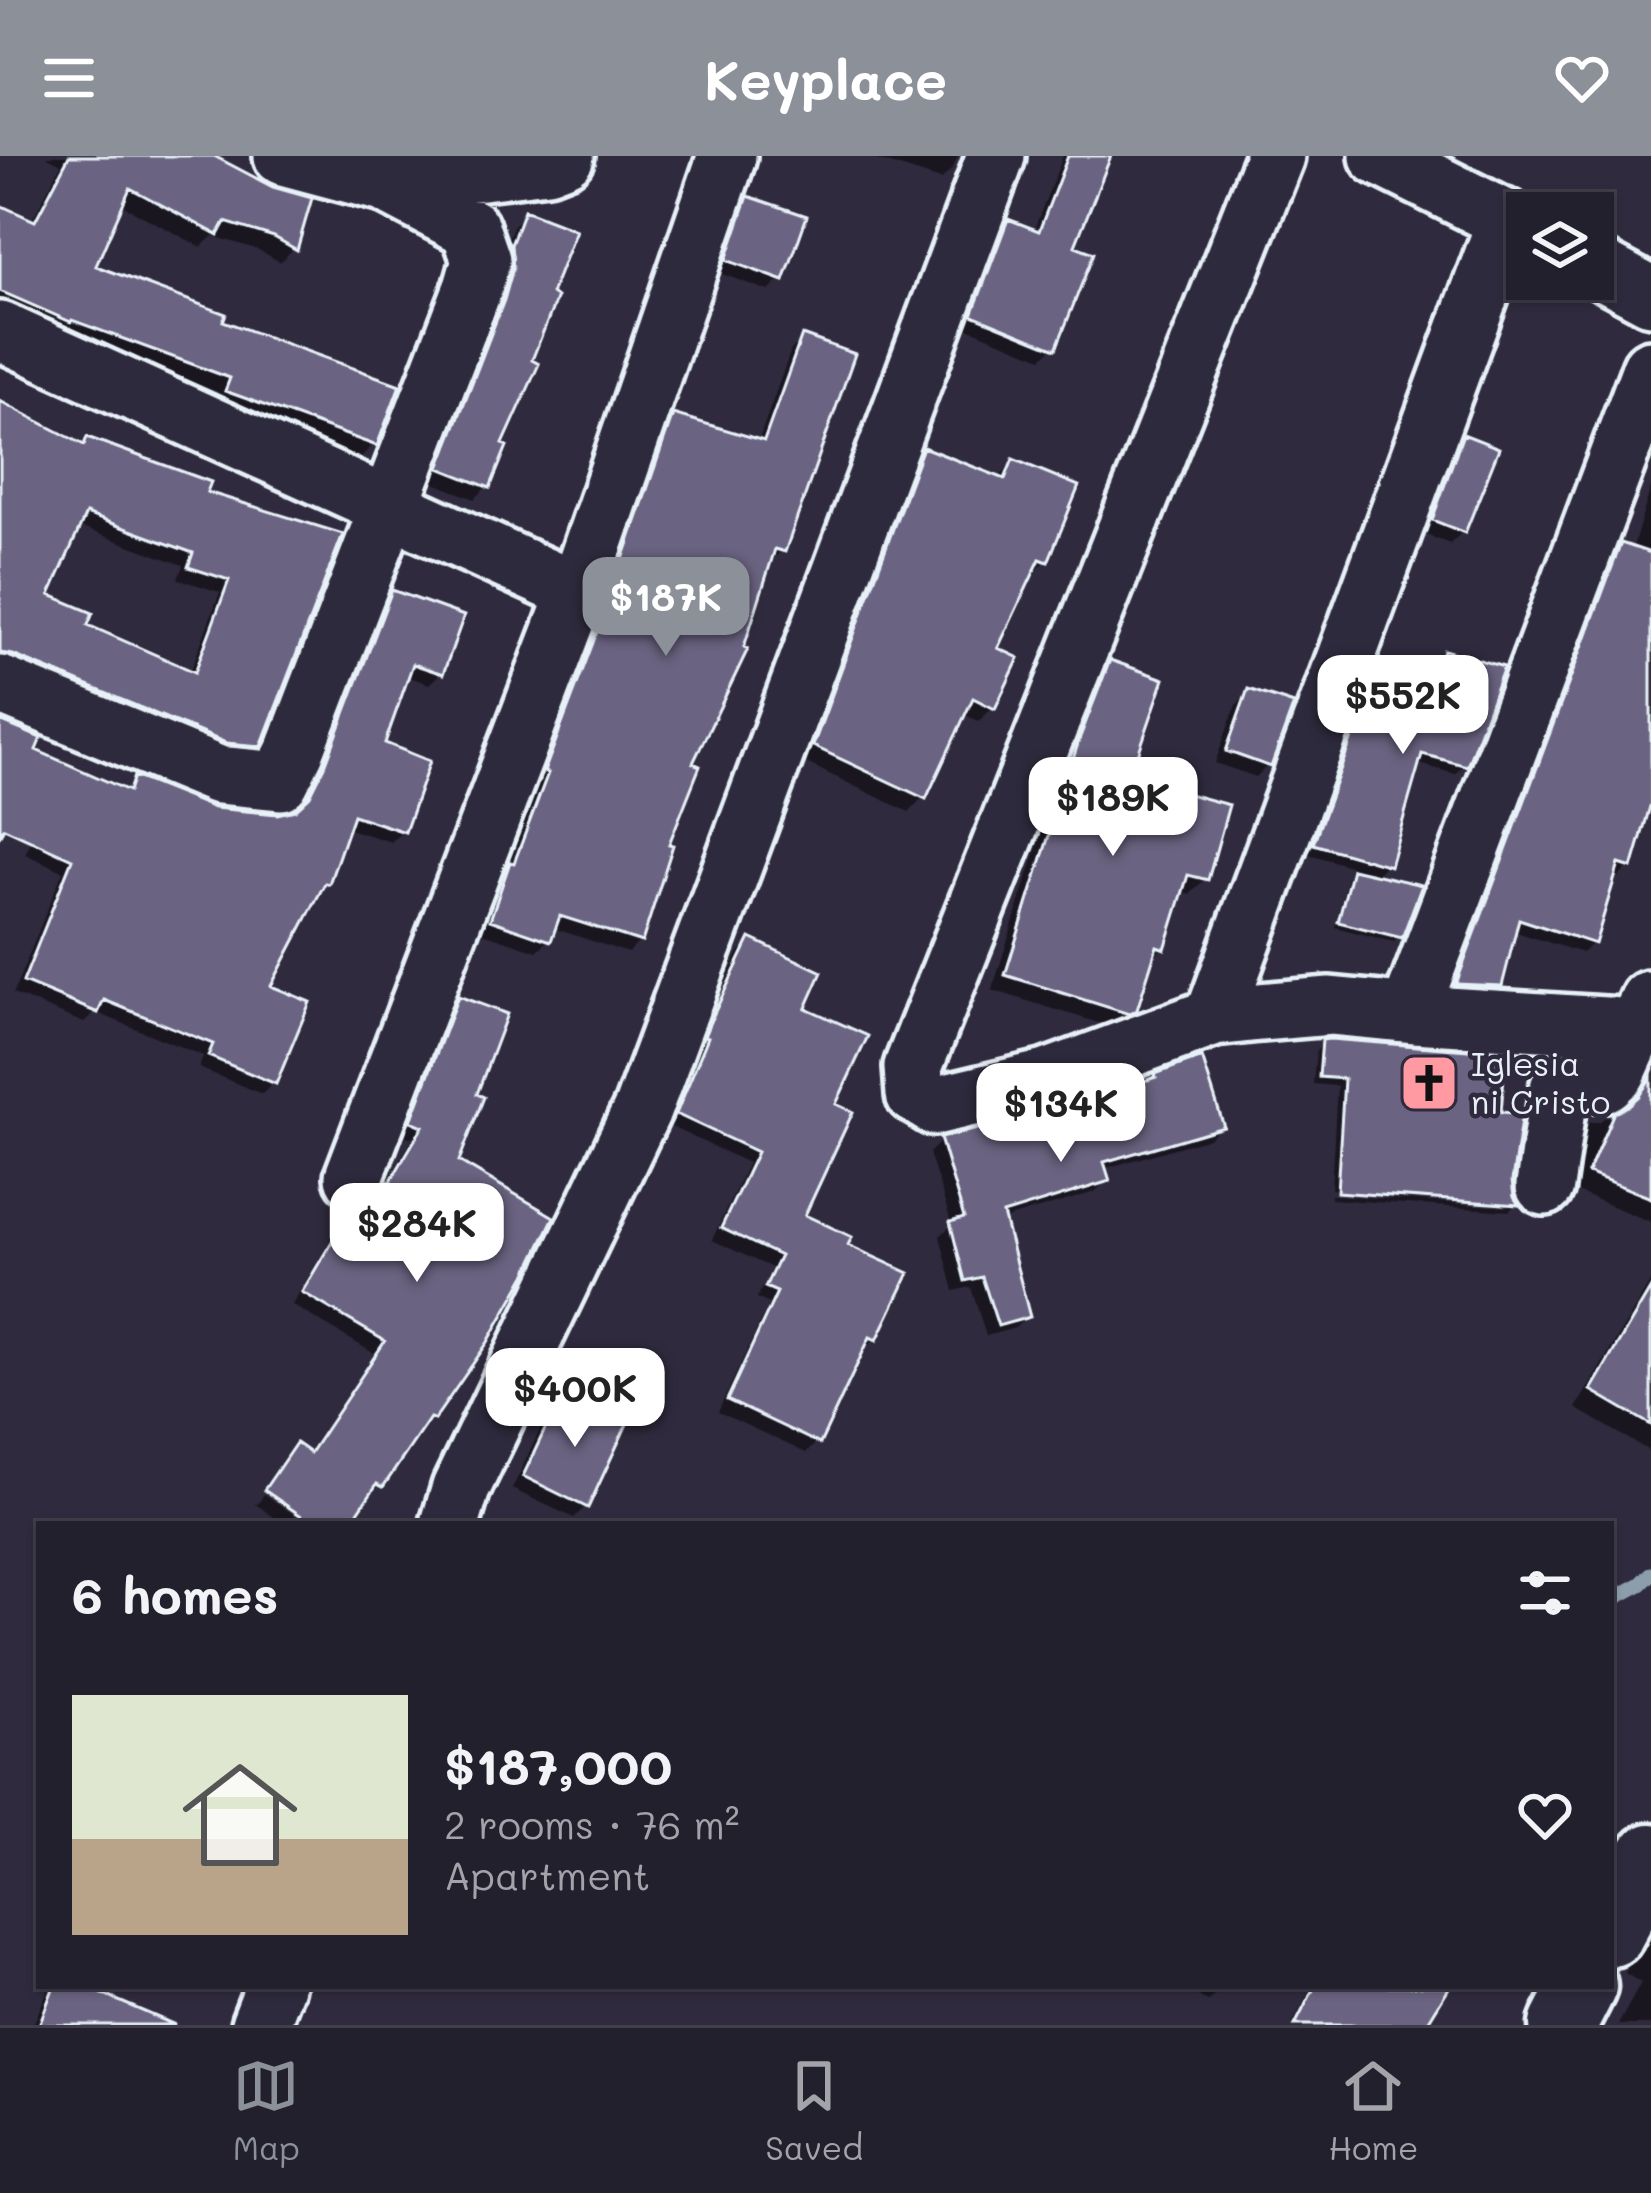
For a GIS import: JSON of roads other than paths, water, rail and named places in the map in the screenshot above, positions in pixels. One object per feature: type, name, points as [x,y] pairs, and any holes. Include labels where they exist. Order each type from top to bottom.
[{"type":"main road","points":[[1614,1927],[1651,1857]]},
{"type":"main road","points":[[1563,2025],[1581,1989]]},
{"type":"street","points":[[0,685],[218,775],[280,781],[481,260],[470,228],[384,183],[283,156]]},
{"type":"street","points":[[384,183],[548,163],[565,156]]},
{"type":"street","points":[[354,1178],[577,592],[727,156]]},
{"type":"street","points":[[452,1521],[461,1489],[643,1108],[996,156]]},
{"type":"street","points":[[1275,156],[914,1067],[915,1094],[934,1106],[1046,1079],[1214,1017],[1330,1006],[1414,1014],[1644,1012],[1617,1072],[1606,1082],[1574,1082],[1559,1089],[1545,1186]]},
{"type":"street","points":[[1379,156],[1506,220]]},
{"type":"street","points":[[1214,1017],[1506,254]]},
{"type":"street","points":[[1614,276],[1651,296]]},
{"type":"street","points":[[0,331],[577,592]]},
{"type":"street","points":[[1414,1014],[1416,995],[1651,369]]},
{"type":"street","points":[[260,2025],[274,1989]]},
{"type":"waterway","points":[[1614,1598],[1651,1574]]},
{"type":"place","name":"Iglesia ni Cristo","points":[[1429,1083]]}]
